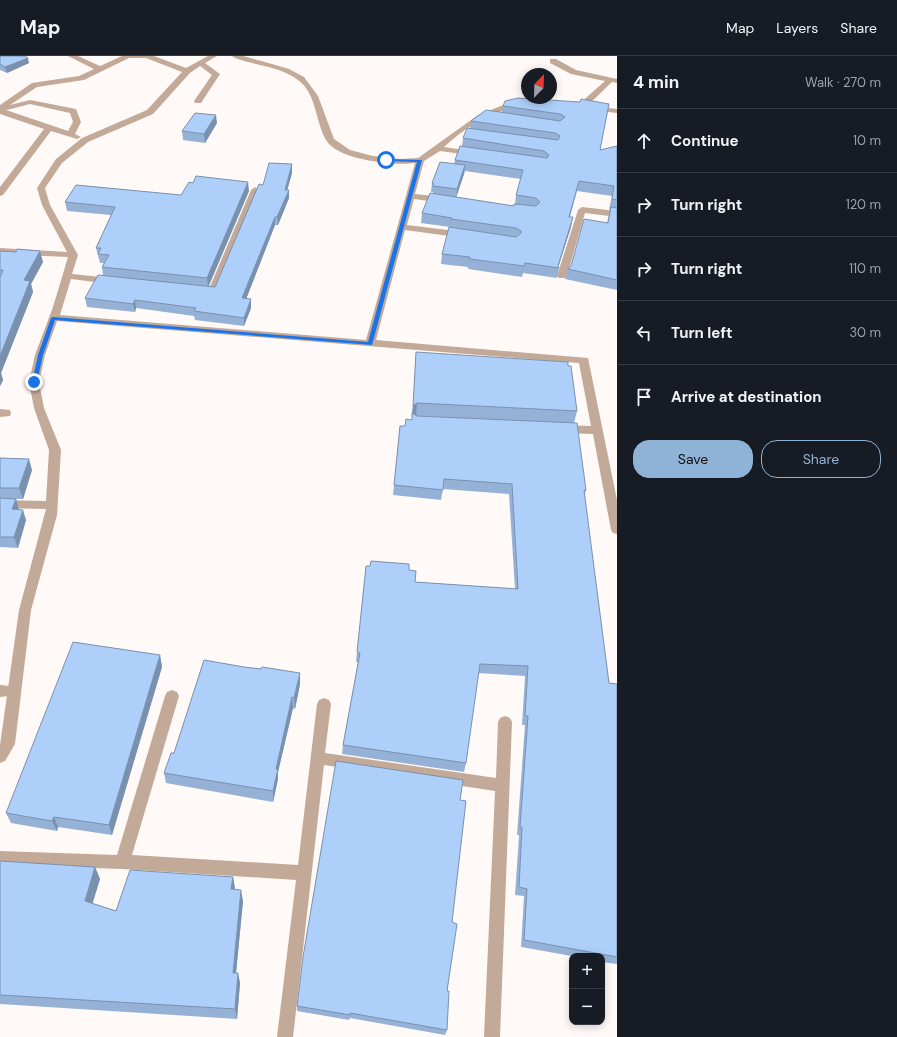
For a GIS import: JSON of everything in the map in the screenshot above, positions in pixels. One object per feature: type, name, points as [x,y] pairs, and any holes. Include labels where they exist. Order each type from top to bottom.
[{"type":"street","points":[[72,56],[100,69]]},
{"type":"street","points":[[0,110],[35,86],[80,78],[129,56],[147,56],[187,71]]},
{"type":"street","points":[[0,757],[8,744],[25,610],[51,515],[55,450],[39,408],[34,382],[40,355],[73,255],[46,205],[41,188],[58,161],[85,140],[150,112],[168,90],[187,71],[213,56]]},
{"type":"street","points":[[236,56],[289,72],[302,79],[318,106],[331,142],[347,152],[365,158],[379,160],[420,160],[457,132],[483,116],[506,105],[521,103]]},
{"type":"street","points":[[553,61],[574,72],[613,81]]},
{"type":"street","points":[[198,101],[216,74],[200,63]]},
{"type":"street","points":[[613,81],[578,106],[617,111]]},
{"type":"street","points":[[0,110],[30,102],[73,111],[77,122],[70,135]]},
{"type":"street","points":[[0,110],[85,140]]},
{"type":"street","points":[[483,116],[498,118]]},
{"type":"street","points":[[0,193],[49,128]]},
{"type":"street","points":[[457,132],[472,134]]},
{"type":"street","points":[[437,148],[482,155]]},
{"type":"street","points":[[370,343],[420,160]]},
{"type":"street","points":[[189,290],[212,292],[255,190]]},
{"type":"street","points":[[410,196],[449,201]]},
{"type":"street","points":[[562,276],[582,210],[617,214]]},
{"type":"street","points":[[402,227],[477,237]]},
{"type":"street","points":[[0,251],[73,255]]},
{"type":"street","points":[[67,276],[120,282]]},
{"type":"street","points":[[53,318],[584,360],[617,530]]},
{"type":"street","points":[[550,428],[598,430]]},
{"type":"street","points":[[0,504],[51,505]]},
{"type":"street","points":[[0,691],[14,691]]},
{"type":"street","points":[[122,862],[172,696]]},
{"type":"street","points":[[285,1037],[324,704]]},
{"type":"street","points":[[492,1037],[505,722]]},
{"type":"street","points":[[318,758],[503,786]]},
{"type":"street","points":[[0,858],[122,862],[304,873]]},
{"type":"building","points":[[0,56],[25,56],[28,58],[5,67],[0,64]]},
{"type":"building","points":[[518,98],[521,98],[521,104],[557,104],[557,101],[580,102],[581,99],[609,104],[600,150],[617,146],[617,200],[612,199],[614,186],[579,181],[569,217],[573,217],[558,266],[559,268],[525,263],[524,266],[442,254],[449,227],[516,237],[521,233],[521,231],[516,228],[451,219],[452,218],[422,213],[430,193],[514,206],[514,204],[536,206],[540,202],[536,198],[516,195],[523,170],[455,160],[460,146],[547,158],[549,155],[544,151],[463,138],[467,128],[558,140],[560,136],[555,133],[471,121],[486,110],[560,121],[565,117],[560,114],[503,106],[505,101]]},
{"type":"building","points":[[195,113],[216,115],[204,134],[182,131]]},
{"type":"building","points":[[440,162],[465,165],[457,189],[433,186],[434,184],[432,183]]},
{"type":"building","points":[[269,163],[292,164],[285,190],[289,190],[277,217],[275,217],[242,298],[251,299],[244,318],[194,311],[196,308],[135,300],[133,304],[85,298],[98,275],[215,287],[259,184],[263,185]]},
{"type":"building","points":[[196,176],[248,182],[207,278],[102,267],[109,255],[98,254],[101,248],[96,248],[115,207],[65,202],[76,185],[181,195],[189,182],[193,183]]},
{"type":"building","points":[[611,207],[617,208],[617,280],[568,269],[571,266],[584,219],[608,223]]},
{"type":"building","points":[[17,249],[40,251],[24,280],[30,281],[0,356],[0,277],[3,270],[0,270],[0,251],[16,252]]},
{"type":"building","points":[[416,352],[568,362],[568,366],[571,366],[577,411],[417,403],[413,406]]},
{"type":"building","points":[[412,413],[417,416],[577,423],[586,490],[584,490],[609,683],[617,684],[617,957],[605,955],[605,953],[595,953],[524,940],[527,889],[519,887],[522,827],[520,827],[528,716],[525,716],[528,666],[480,664],[466,763],[343,745],[360,653],[357,652],[366,566],[370,566],[371,561],[409,564],[409,570],[416,571],[415,582],[518,589],[512,484],[444,479],[443,490],[394,485],[400,426],[405,426],[406,419],[412,420]]},
{"type":"building","points":[[0,458],[29,459],[19,488],[0,488]]},
{"type":"building","points":[[0,498],[16,499],[12,509],[23,510],[14,537],[0,537]]},
{"type":"building","points":[[73,642],[160,655],[109,825],[54,817],[52,821],[6,813]]},
{"type":"building","points":[[204,660],[244,667],[261,669],[262,667],[300,673],[294,698],[292,697],[276,769],[278,769],[273,791],[164,773],[171,753],[174,753]]},
{"type":"building","points":[[336,761],[463,780],[460,800],[466,801],[452,922],[457,924],[447,991],[449,991],[447,1030],[350,1013],[350,1015],[297,1006],[303,957]]},
{"type":"building","points":[[0,861],[95,867],[85,901],[116,911],[130,870],[233,877],[231,889],[241,890],[233,973],[238,973],[235,1009],[0,995]]},
{"type":"route","points":[[34,382],[40,355],[53,318],[370,343],[420,160],[386,160]]}]
